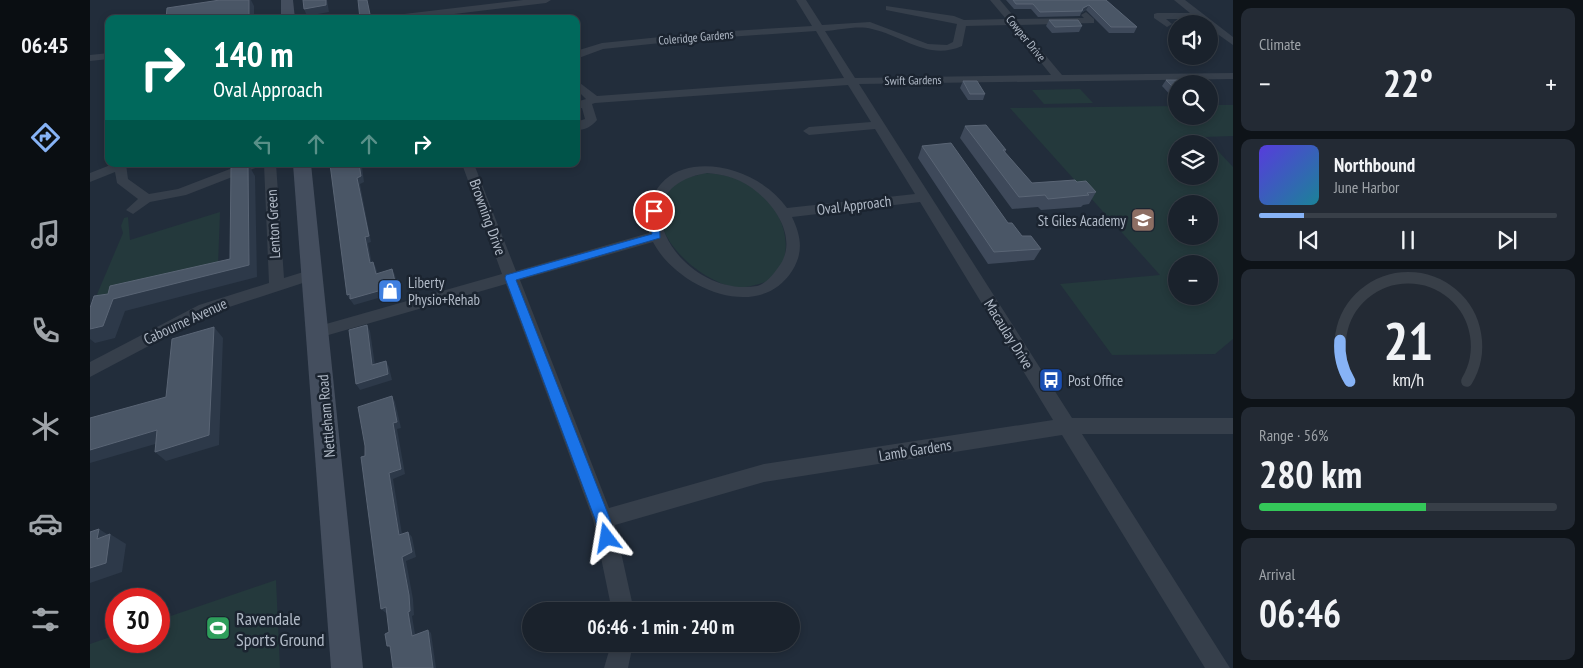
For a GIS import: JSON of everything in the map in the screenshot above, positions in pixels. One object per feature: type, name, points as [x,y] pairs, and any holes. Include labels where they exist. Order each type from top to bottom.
[{"type":"main road","points":[[287,0],[288,15]]},
{"type":"main road","name":"Nettleham Road","points":[[302,167],[348,668]]},
{"type":"street","points":[[412,14],[546,0]]},
{"type":"street","name":"Macaulay Drive","points":[[801,0],[1218,668]]},
{"type":"street","name":"Cowper Drive","points":[[995,0],[1058,77]]},
{"type":"street","points":[[1179,0],[1198,15]]},
{"type":"street","points":[[889,8],[903,7],[954,18],[962,23],[1092,21]]},
{"type":"street","points":[[1167,24],[1154,13],[1184,15]]},
{"type":"street","name":"Coleridge Gardens","points":[[580,53],[602,46],[818,27],[881,27],[910,43],[946,49],[958,44],[962,23]]},
{"type":"street","points":[[1218,31],[1233,42]]},
{"type":"street","points":[[90,58],[105,56]]},
{"type":"street","name":"Swift Gardens","points":[[585,101],[852,81],[1233,76]]},
{"type":"street","points":[[580,126],[591,120],[585,101]]},
{"type":"street","points":[[809,131],[828,135],[879,125]]},
{"type":"street","points":[[90,178],[115,167]]},
{"type":"street","points":[[122,167],[122,180],[146,199]]},
{"type":"street","points":[[133,210],[146,199],[181,192],[246,167]]},
{"type":"street","name":"Lenton Green","points":[[270,167],[277,284]]},
{"type":"street","name":"Browning Drive","points":[[469,167],[602,519],[621,602]]},
{"type":"street","points":[[722,169],[741,175],[762,188],[774,199],[785,213],[795,240],[791,262],[776,282],[759,291],[736,293],[716,288],[688,271],[670,256],[657,236],[654,211],[660,194],[671,182],[685,173],[696,170],[722,169]]},
{"type":"street","name":"Oval Approach","points":[[785,213],[923,197]]},
{"type":"street","points":[[318,332],[657,236]]},
{"type":"street","name":"Cabourne Avenue","points":[[90,370],[205,309],[277,284],[313,274]]},
{"type":"street","name":"Lamb Gardens","points":[[602,519],[764,473],[1067,426],[1233,426]]},
{"type":"street","points":[[616,668],[620,652]]},
{"type":"green space","points":[[1080,89],[1093,103],[1044,104],[1032,90]]},
{"type":"green space","name":"St Giles Academy","points":[[1218,105],[1233,105],[1233,136],[1168,135],[1168,185],[1218,185],[1218,151],[1233,167],[1233,339],[1215,354],[1112,355],[1060,284],[1160,275],[1010,108],[1168,106],[1168,125],[1218,125]]},
{"type":"green space","points":[[705,173],[719,174],[746,183],[758,191],[775,210],[785,234],[786,247],[784,259],[779,270],[770,280],[740,288],[718,282],[702,273],[687,261],[664,232],[660,216],[663,200],[673,185],[684,179]]},
{"type":"green space","points":[[220,212],[218,266],[126,290],[122,298],[90,311],[123,233],[121,226],[124,218],[128,217],[130,240]]},
{"type":"green space","name":"Ravendale Sports Ground","points":[[276,580],[280,668],[90,668],[90,644],[105,639],[105,653],[170,653],[170,616]]},
{"type":"building","points":[[220,0],[249,0],[249,15],[166,15],[167,8]]},
{"type":"building","points":[[303,0],[326,0],[326,5],[304,9]]},
{"type":"building","points":[[358,0],[367,0],[370,15],[360,15]]},
{"type":"building","points":[[1013,0],[1106,0],[1137,27],[1111,27],[1089,5],[1083,8],[1082,11],[1040,12],[1033,4],[1016,4]]},
{"type":"building","points":[[1049,20],[1078,20],[1082,26],[1055,27]]},
{"type":"building","points":[[963,81],[977,81],[985,94],[970,94]]},
{"type":"building","points":[[986,125],[1006,150],[1003,150],[1032,183],[1086,181],[1096,192],[1087,193],[1089,195],[1048,199],[1045,195],[1019,197],[965,126]]},
{"type":"building","points":[[951,143],[1008,223],[1012,223],[1022,236],[1031,236],[1041,249],[994,252],[922,146]]},
{"type":"building","points":[[248,167],[249,265],[113,299],[103,326],[90,329],[90,308],[94,296],[108,294],[110,286],[230,259],[231,168]]},
{"type":"building","points":[[330,167],[360,167],[361,176],[357,178],[369,236],[365,237],[370,263],[373,262],[376,274],[392,269],[396,286],[350,299],[350,294],[347,295]]},
{"type":"building","points":[[367,325],[372,365],[386,361],[388,374],[356,384],[349,330]]},
{"type":"building","points":[[214,327],[209,435],[155,452],[157,430],[90,450],[90,418],[166,397],[172,339]]},
{"type":"building","points":[[392,396],[397,422],[393,423],[401,469],[389,473],[399,535],[408,532],[412,552],[402,557],[409,595],[410,611],[408,612],[412,636],[428,630],[433,668],[393,668],[390,646],[387,646],[385,634],[389,632],[386,607],[381,609],[361,457],[365,456],[365,446],[358,407]]},
{"type":"building","points":[[99,529],[97,539],[110,534],[106,563],[90,568],[90,532]]},
{"type":"place","name":"St Giles Academy","points":[[1143,220]]},
{"type":"place","name":"Liberty Physio+Rehab","points":[[390,291]]},
{"type":"place","name":"Post Office","points":[[1051,380]]},
{"type":"place","name":"Ravendale Sports Ground","points":[[218,628]]},
{"type":"route","points":[[607,538],[602,519],[510,278],[657,236],[654,211]]}]
